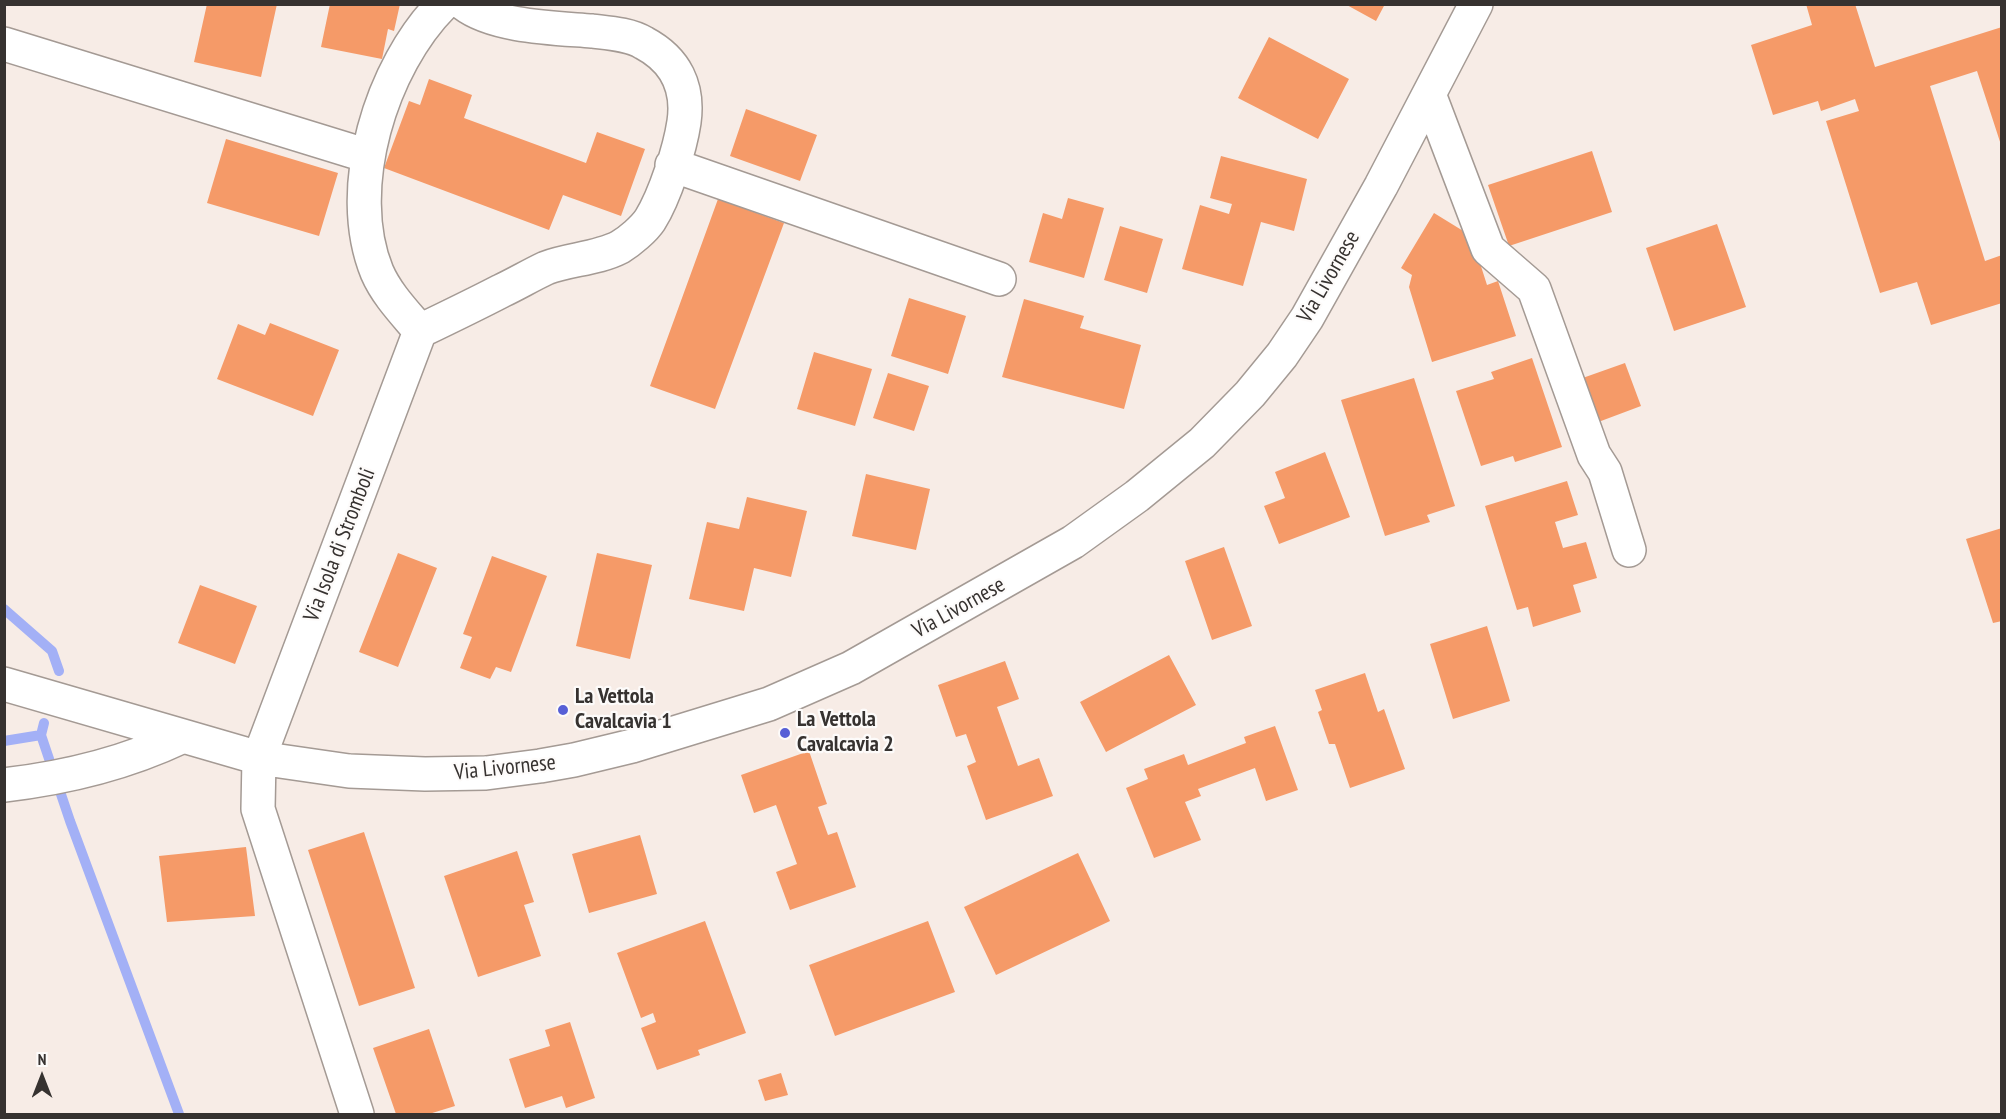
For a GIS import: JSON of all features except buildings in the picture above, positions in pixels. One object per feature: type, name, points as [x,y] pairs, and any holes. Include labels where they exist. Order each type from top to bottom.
[{"type":"street","points":[[443,4],[427,20],[404,54],[388,88],[368,156],[364,216],[368,247],[378,274],[393,299],[420,332],[547,268],[620,247],[649,221],[661,197],[682,138],[684,86],[666,59],[644,42],[612,33],[506,21],[474,12],[464,4]]},
{"type":"street","name":"Via Livornese","points":[[4,684],[259,759],[349,771],[425,774],[486,772],[574,760],[632,746],[769,704],[851,668],[1003,584],[1073,542],[1137,496],[1202,443],[1250,394],[1282,355],[1306,318],[1381,186],[1476,4]]},
{"type":"street","points":[[4,45],[368,156]]},
{"type":"street","points":[[1429,94],[1488,249],[1534,289],[1594,455],[1605,472],[1629,550]]},
{"type":"street","points":[[672,165],[999,279]]},
{"type":"street","name":"Via Isola di Stromboli","points":[[357,1114],[258,809],[259,759],[420,332]]},
{"type":"street","points":[[4,785],[93,769],[146,753],[181,736]]},
{"type":"waterway","points":[[4,609],[52,651],[59,671]]},
{"type":"waterway","points":[[44,723],[41,735],[70,821],[179,1114]]},
{"type":"waterway","points":[[4,741],[41,735]]},
{"type":"place","name":"La Vettola Cavalcavia 1","points":[[563,710]]},
{"type":"place","name":"La Vettola Cavalcavia 2","points":[[785,733]]}]
